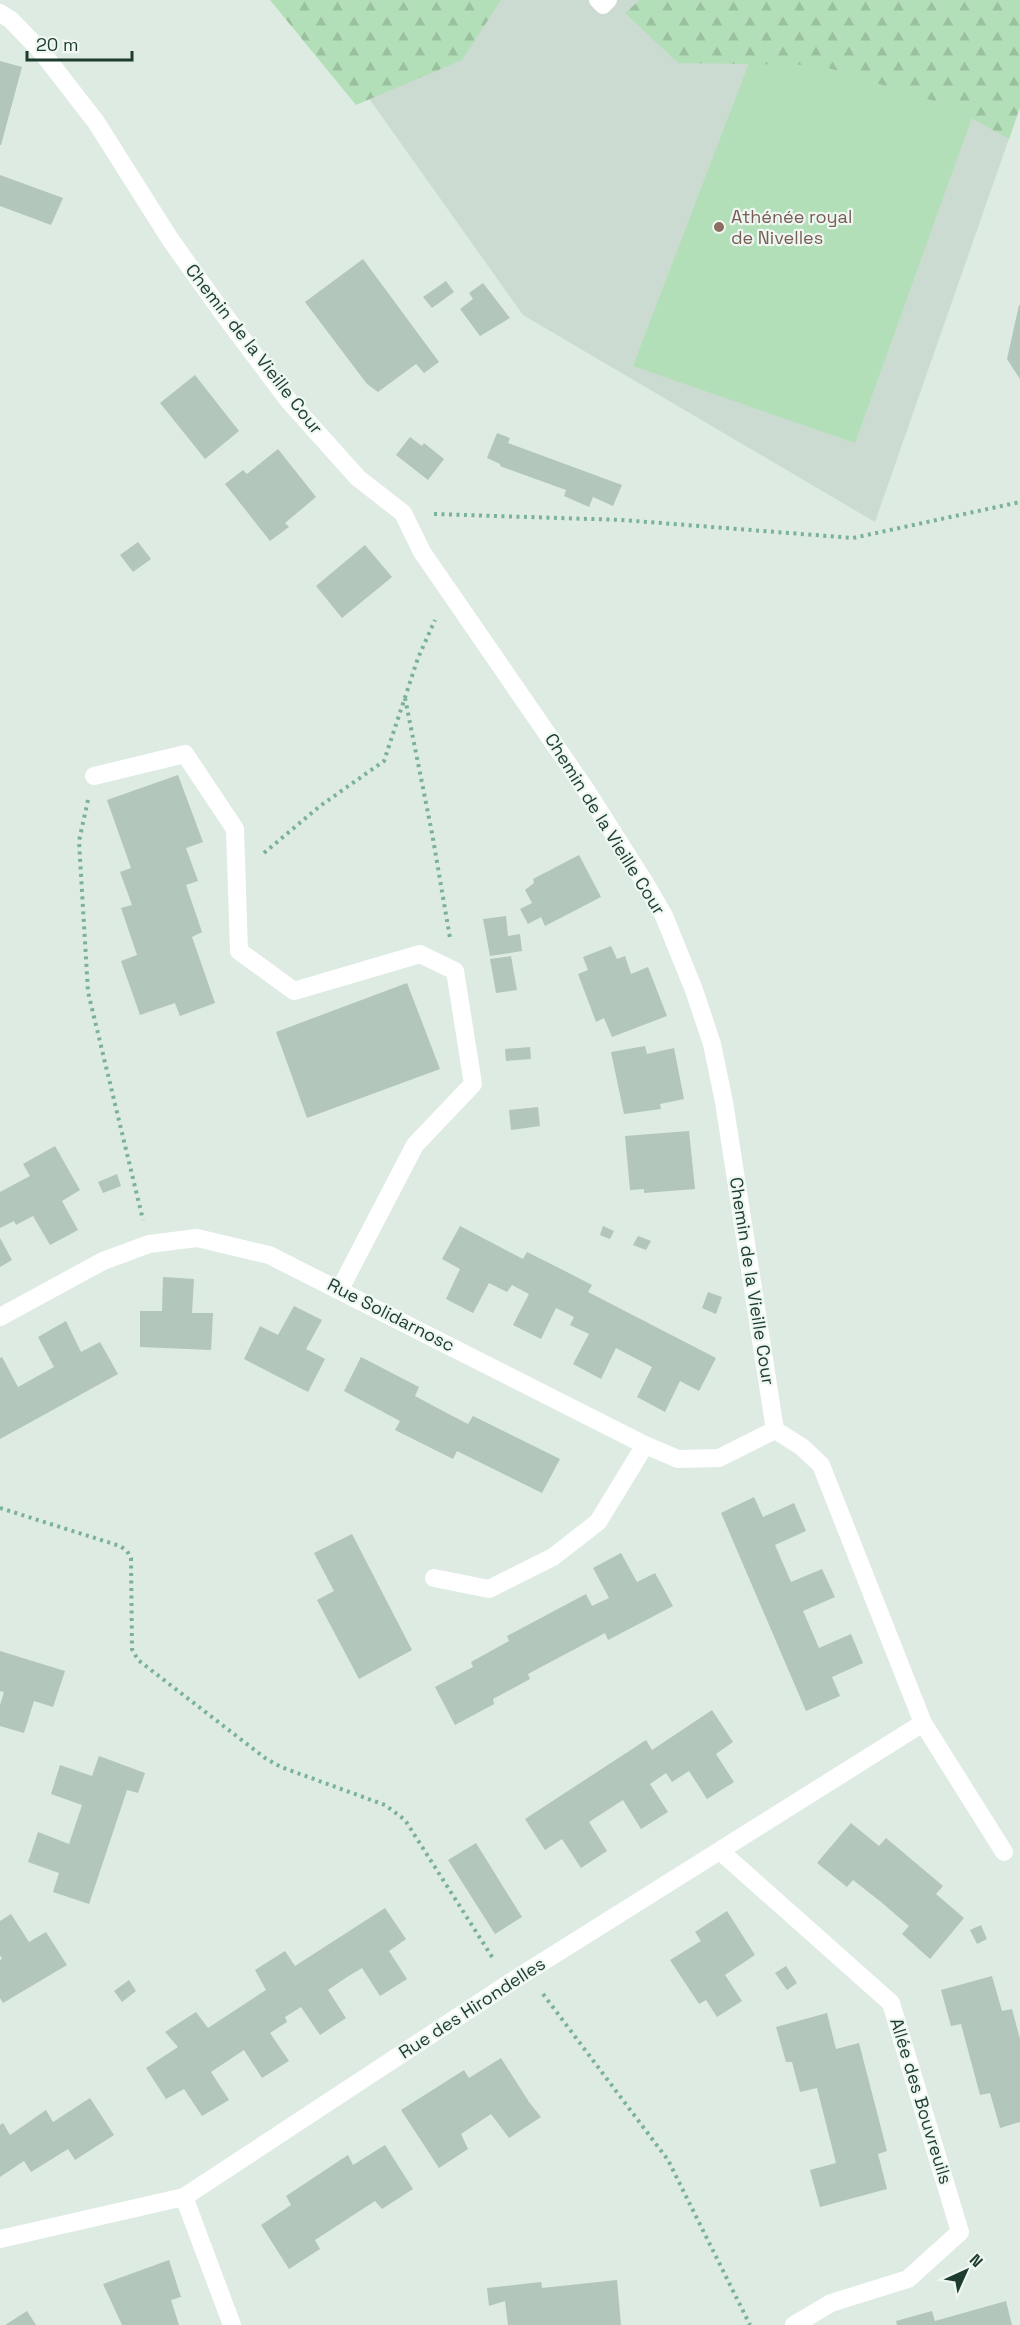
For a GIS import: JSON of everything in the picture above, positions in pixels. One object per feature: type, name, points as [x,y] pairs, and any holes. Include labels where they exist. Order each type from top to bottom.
[{"type":"street","name":"Chemin de la Vieille Cour","points":[[0,13],[11,20],[41,51],[96,122],[170,238],[289,401],[358,478],[403,513],[422,552],[586,790],[664,916],[694,990],[711,1044],[724,1102],[775,1430]]},
{"type":"street","points":[[94,776],[185,754],[235,829],[239,951],[294,991],[420,954],[455,971],[473,1084],[415,1144],[340,1289]]},
{"type":"street","name":"Rue Solidarnosc","points":[[0,1317],[103,1261],[149,1244],[198,1238],[269,1255],[645,1445],[678,1459],[719,1458],[775,1430]]},
{"type":"street","points":[[775,1430],[802,1447],[821,1465],[923,1723],[1004,1852]]},
{"type":"street","points":[[434,1578],[489,1588],[553,1557],[598,1522],[645,1445]]},
{"type":"street","name":"Rue des Hirondelles","points":[[0,2239],[184,2198],[509,1983],[923,1723]]},
{"type":"street","name":"Allée des Bouvreuils","points":[[720,1851],[891,2003],[960,2232],[909,2279],[831,2303],[794,2325]]},
{"type":"street","points":[[184,2198],[232,2325]]},
{"type":"lane","points":[[597,0],[603,6],[609,0]]},
{"type":"path","points":[[403,513],[622,520],[853,538],[1020,502]]},
{"type":"path","points":[[237,876],[320,806],[384,761],[418,658],[450,590]]},
{"type":"path","points":[[405,697],[432,833],[455,971]]},
{"type":"path","points":[[94,776],[79,841],[88,992],[149,1244]]},
{"type":"path","points":[[0,1508],[120,1546],[127,1551],[131,1558],[132,1649],[138,1660],[265,1758],[281,1767],[385,1804],[396,1812],[405,1820],[509,1983]]},
{"type":"path","points":[[527,1972],[668,2160],[750,2325]]},
{"type":"shaded area","name":"Athénée royal de Nivelles","points":[[299,0],[1020,0],[1020,107],[875,522],[523,315]]},
{"type":"green space","points":[[270,0],[501,0],[462,60],[356,105]]},
{"type":"green space","points":[[640,0],[1020,0],[1020,107],[1009,139],[952,107],[819,65],[678,63],[625,13]]},
{"type":"green space","points":[[762,29],[978,101],[855,443],[633,366]]},
{"type":"building","points":[[0,61],[22,67],[1,145],[0,145]]},
{"type":"building","points":[[0,175],[63,198],[51,225],[0,206]]},
{"type":"building","points":[[363,259],[439,362],[424,373],[416,364],[378,392],[367,384],[305,302]]},
{"type":"building","points":[[446,281],[454,292],[432,308],[423,297]]},
{"type":"building","points":[[483,283],[510,318],[480,336],[460,309],[473,299],[469,293]]},
{"type":"building","points":[[1020,305],[1020,379],[1007,359]]},
{"type":"building","points":[[195,375],[239,431],[205,459],[160,403]]},
{"type":"building","points":[[497,433],[510,438],[508,443],[622,485],[613,506],[593,497],[589,507],[564,496],[566,490],[500,466],[487,458]]},
{"type":"building","points":[[410,437],[422,446],[424,443],[444,459],[428,480],[396,455]]},
{"type":"building","points":[[278,449],[316,497],[285,523],[289,527],[270,541],[225,484],[243,470],[247,474]]},
{"type":"building","points":[[138,542],[151,559],[133,572],[120,555]]},
{"type":"building","points":[[365,545],[392,577],[342,618],[316,586]]},
{"type":"building","points":[[178,775],[203,842],[186,848],[198,881],[186,885],[202,932],[192,937],[215,1003],[180,1016],[175,1003],[140,1015],[121,961],[137,955],[121,908],[132,905],[120,872],[131,868],[107,800]]},
{"type":"building","points":[[579,855],[601,897],[545,926],[541,917],[528,924],[520,909],[532,903],[525,890],[534,883],[533,879]]},
{"type":"building","points":[[506,916],[508,936],[520,934],[522,951],[490,956],[483,919]]},
{"type":"building","points":[[611,946],[617,959],[625,956],[631,974],[648,967],[667,1016],[612,1037],[604,1018],[596,1022],[578,974],[588,970],[583,957]]},
{"type":"building","points":[[511,956],[517,990],[496,993],[490,959]]},
{"type":"building","points":[[407,983],[440,1069],[307,1118],[276,1032]]},
{"type":"building","points":[[645,1046],[647,1054],[674,1048],[684,1099],[660,1104],[661,1109],[624,1114],[611,1052]]},
{"type":"building","points":[[530,1047],[531,1059],[506,1061],[505,1049]]},
{"type":"building","points":[[538,1107],[540,1126],[511,1130],[509,1110]]},
{"type":"building","points":[[689,1131],[695,1189],[644,1193],[644,1189],[630,1190],[625,1136]]},
{"type":"building","points":[[55,1146],[80,1190],[62,1201],[78,1230],[50,1245],[33,1216],[16,1225],[14,1221],[0,1228],[0,1192],[30,1176],[23,1164]]},
{"type":"building","points":[[117,1174],[121,1186],[103,1193],[98,1182]]},
{"type":"building","points":[[460,1226],[523,1259],[527,1252],[592,1285],[588,1292],[716,1358],[699,1391],[680,1381],[665,1412],[637,1397],[652,1367],[616,1348],[601,1379],[573,1364],[589,1334],[570,1325],[574,1317],[556,1308],[541,1339],[513,1325],[529,1294],[512,1285],[507,1292],[489,1283],[473,1313],[446,1299],[460,1269],[442,1259]]},
{"type":"building","points":[[603,1226],[614,1231],[610,1239],[600,1235]]},
{"type":"building","points":[[638,1236],[651,1241],[646,1250],[633,1245]]},
{"type":"building","points":[[0,1238],[12,1260],[0,1267]]},
{"type":"building","points":[[163,1277],[194,1279],[192,1313],[213,1313],[211,1350],[140,1347],[140,1311],[162,1311]]},
{"type":"building","points":[[708,1292],[722,1297],[716,1314],[702,1308]]},
{"type":"building","points":[[294,1306],[322,1320],[306,1349],[325,1359],[308,1392],[244,1359],[260,1326],[278,1335]]},
{"type":"building","points":[[66,1321],[81,1352],[100,1342],[118,1374],[0,1439],[0,1358],[2,1357],[18,1387],[54,1367],[38,1337]]},
{"type":"building","points":[[361,1357],[419,1387],[415,1396],[468,1424],[473,1416],[560,1459],[542,1493],[457,1451],[453,1459],[395,1430],[400,1421],[344,1391]]},
{"type":"building","points":[[754,1497],[763,1517],[794,1503],[806,1531],[775,1545],[791,1582],[822,1569],[835,1597],[803,1611],[819,1648],[851,1634],[863,1663],[832,1677],[840,1696],[806,1711],[721,1513]]},
{"type":"building","points":[[352,1534],[412,1650],[359,1679],[317,1600],[334,1591],[314,1553]]},
{"type":"building","points":[[621,1553],[637,1582],[655,1573],[673,1606],[608,1640],[605,1633],[528,1674],[530,1679],[493,1699],[494,1704],[455,1725],[435,1687],[473,1667],[471,1662],[509,1641],[507,1636],[586,1594],[592,1606],[609,1598],[593,1568]]},
{"type":"building","points":[[0,1651],[65,1671],[53,1707],[34,1701],[24,1733],[0,1726],[0,1705],[4,1692],[0,1691]]},
{"type":"building","points":[[712,1710],[733,1742],[716,1754],[734,1782],[707,1799],[689,1771],[672,1782],[666,1773],[650,1784],[668,1812],[641,1829],[623,1800],[589,1822],[607,1851],[581,1868],[562,1839],[545,1850],[525,1819],[646,1740],[652,1750]]},
{"type":"building","points":[[99,1756],[145,1773],[138,1793],[127,1790],[89,1904],[53,1892],[59,1873],[28,1862],[38,1832],[69,1844],[82,1805],[51,1794],[60,1765],[92,1776]]},
{"type":"building","points":[[851,1823],[879,1846],[886,1838],[943,1886],[936,1894],[964,1918],[930,1959],[902,1934],[909,1926],[881,1902],[853,1880],[847,1887],[817,1863]]},
{"type":"building","points":[[476,1843],[522,1917],[495,1934],[448,1860]]},
{"type":"building","points":[[385,1908],[406,1939],[389,1951],[407,1979],[380,1996],[362,1968],[347,1977],[328,1990],[346,2018],[320,2035],[301,2007],[285,2017],[287,2022],[270,2033],[289,2061],[262,2078],[244,2050],[211,2072],[229,2100],[202,2116],[184,2089],[166,2099],[146,2068],[178,2047],[165,2032],[196,2012],[208,2028],[266,1990],[255,1970],[285,1951],[295,1966]]},
{"type":"building","points":[[727,1911],[755,1955],[725,1975],[742,2001],[717,2017],[706,2000],[699,2004],[670,1960],[701,1941],[695,1932]]},
{"type":"building","points":[[11,1914],[29,1942],[46,1932],[67,1965],[3,2003],[0,1998],[0,1960],[2,1959],[0,1921]]},
{"type":"building","points":[[981,1925],[987,1939],[977,1944],[970,1930]]},
{"type":"building","points":[[786,1966],[797,1983],[787,1990],[775,1973]]},
{"type":"building","points":[[992,1976],[1002,2011],[1012,2009],[1020,2039],[1020,2122],[1000,2128],[990,2093],[980,2095],[961,2024],[951,2026],[941,1990]]},
{"type":"building","points":[[129,1980],[136,1991],[122,2002],[114,1991]]},
{"type":"building","points":[[827,2013],[836,2049],[859,2043],[887,2151],[878,2154],[887,2189],[820,2207],[810,2170],[836,2163],[817,2088],[800,2092],[792,2062],[786,2062],[776,2027]]},
{"type":"building","points":[[501,2058],[541,2117],[509,2138],[491,2114],[461,2134],[468,2149],[439,2168],[401,2110],[464,2070],[469,2078]]},
{"type":"building","points":[[90,2098],[114,2135],[75,2160],[68,2149],[31,2172],[24,2161],[0,2177],[0,2125],[3,2123],[10,2135],[46,2110],[53,2122]]},
{"type":"building","points":[[385,2145],[413,2189],[382,2209],[375,2201],[315,2240],[320,2249],[289,2269],[261,2225],[291,2205],[286,2196],[348,2155],[353,2165]]},
{"type":"building","points":[[169,2260],[181,2297],[171,2300],[179,2325],[122,2325],[103,2284]]},
{"type":"building","points":[[617,2280],[621,2325],[508,2325],[505,2301],[489,2306],[487,2288],[541,2282],[542,2288]]},
{"type":"building","points":[[1006,2301],[1012,2325],[897,2325],[896,2321],[932,2311],[935,2321]]},
{"type":"building","points":[[27,2311],[36,2325],[5,2325]]},
{"type":"place","name":"Athénée royal de Nivelles","points":[[719,227]]}]
